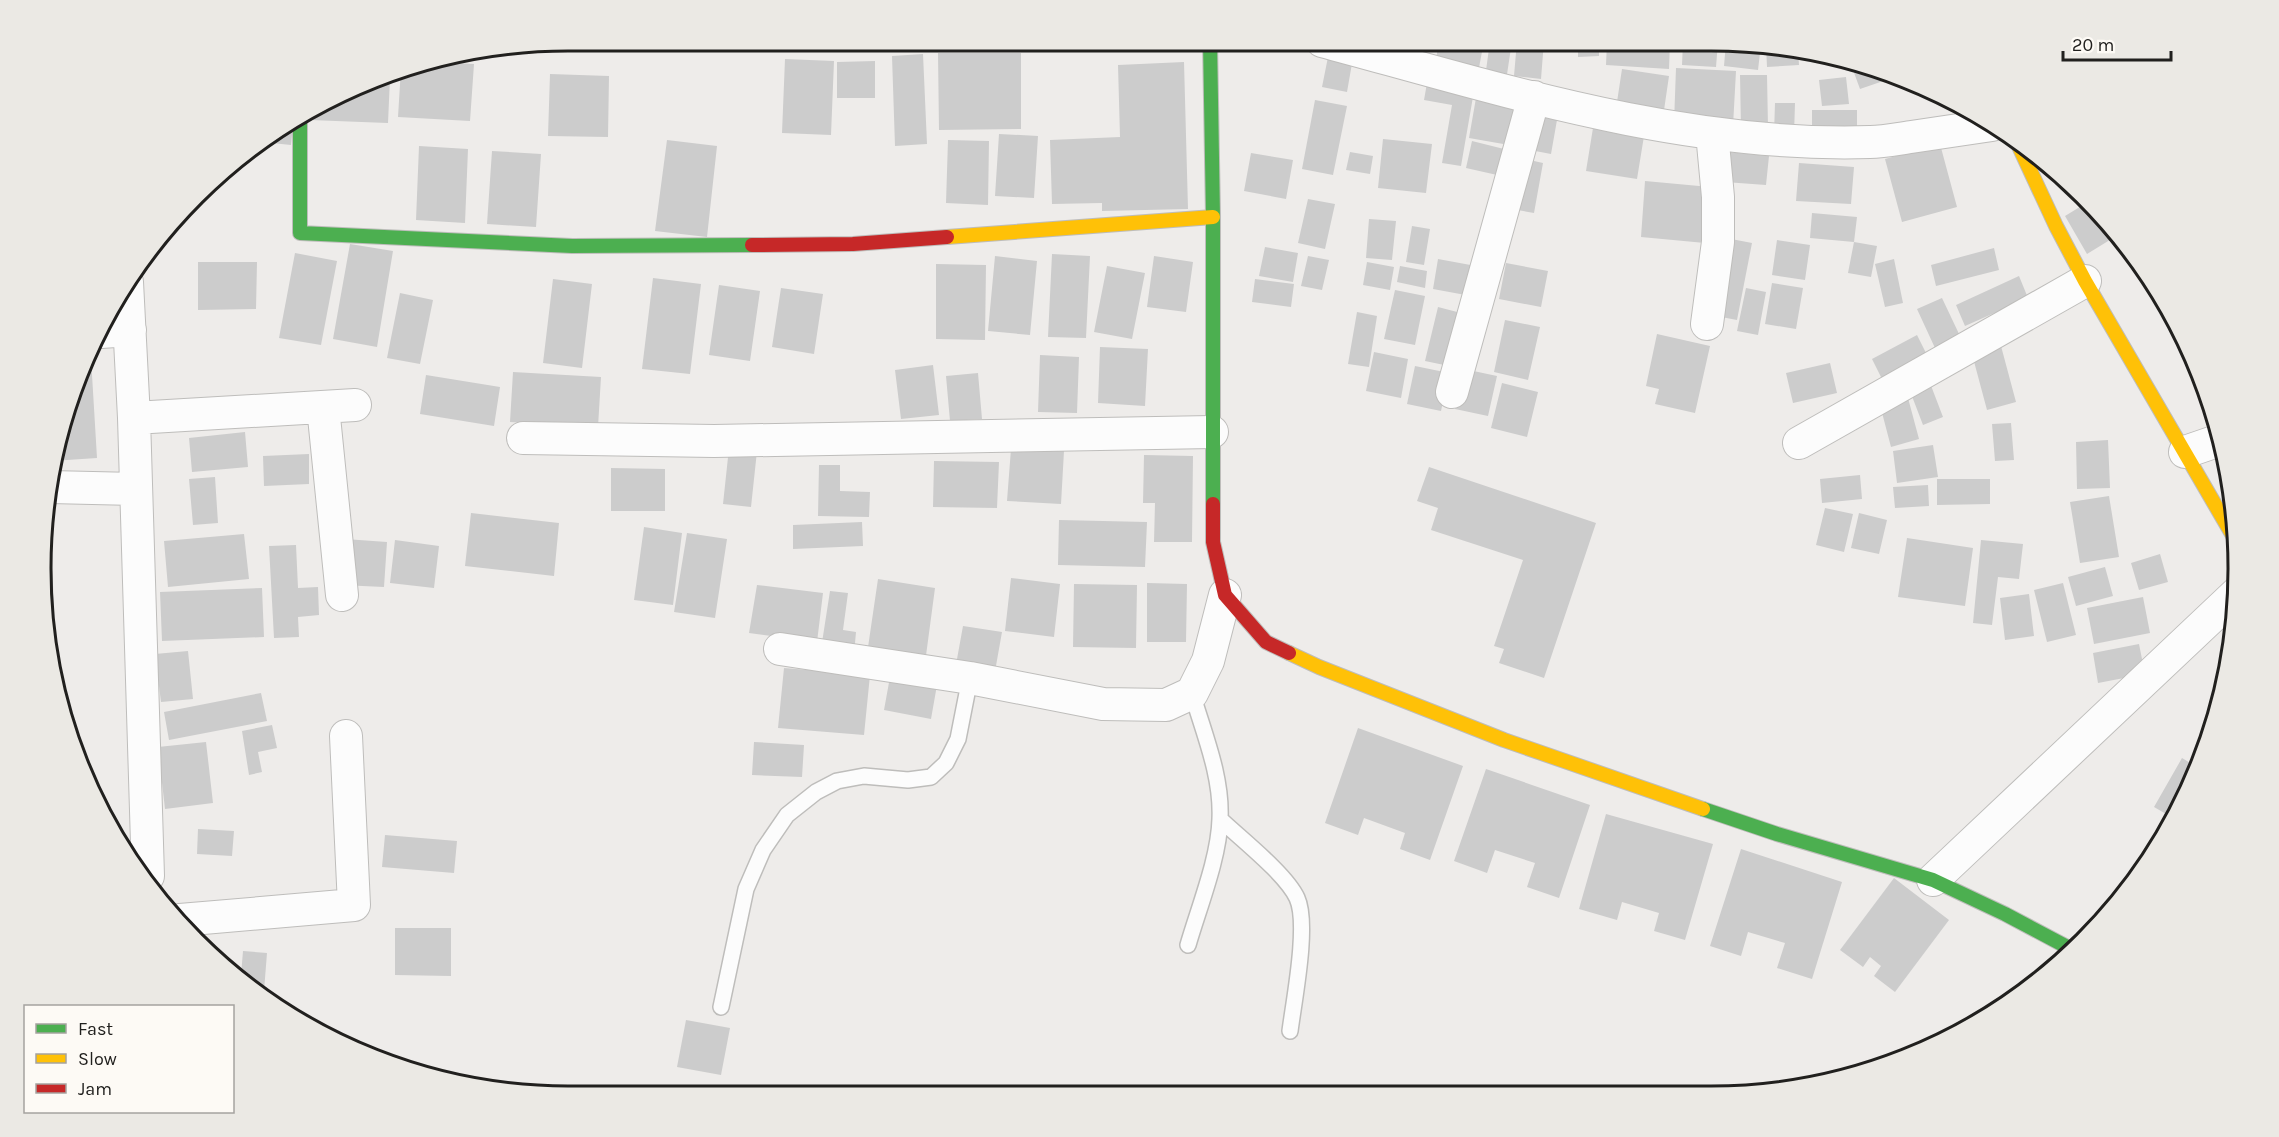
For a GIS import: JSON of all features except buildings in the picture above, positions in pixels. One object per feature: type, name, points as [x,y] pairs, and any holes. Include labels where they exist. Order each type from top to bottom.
[{"type":"street","points":[[1210,51],[1213,217],[1213,542],[1226,595],[1266,642],[1330,671],[1537,752],[1777,834],[1933,880],[2064,946]]},
{"type":"street","points":[[1359,51],[1534,98],[1657,124],[1713,133],[1793,140],[1872,142],[1980,127]]},
{"type":"street","points":[[1452,392],[1534,98]]},
{"type":"street","points":[[300,126],[300,233],[572,246],[853,244],[1213,217]]},
{"type":"street","points":[[1707,324],[1718,242],[1718,197],[1713,133]]},
{"type":"street","points":[[2024,156],[2085,281],[2225,518]]},
{"type":"street","points":[[1799,442],[2085,281]]},
{"type":"street","points":[[121,308],[116,331],[134,418],[148,870]]},
{"type":"street","points":[[134,418],[355,405]]},
{"type":"street","points":[[323,407],[342,595]]},
{"type":"street","points":[[523,438],[714,441],[1212,432]]},
{"type":"street","points":[[2185,452],[2212,443]]},
{"type":"street","points":[[58,487],[135,489]]},
{"type":"street","points":[[780,649],[970,678],[1103,704],[1166,705],[1192,693],[1208,661],[1226,595]]},
{"type":"street","points":[[1933,880],[2227,604]]},
{"type":"street","points":[[188,919],[354,905],[346,736]]},
{"type":"lane","points":[[721,1007],[746,889],[764,850],[787,815],[816,792],[837,780],[864,776],[908,780],[931,777],[946,763],[957,739],[970,678]]},
{"type":"lane","points":[[1188,945],[1215,850],[1220,819],[1218,780],[1192,693]]},
{"type":"lane","points":[[1220,819],[1280,875],[1297,898],[1303,922],[1290,1031]]},
{"type":"traffic: fast","points":[[1210,51],[1213,504]]},
{"type":"traffic: fast","points":[[300,126],[300,233],[572,246],[752,245]]},
{"type":"traffic: fast","points":[[1703,809],[1777,834],[1933,880],[2064,946]]},
{"type":"traffic: slow","points":[[2024,156],[2085,281],[2226,523]]},
{"type":"traffic: slow","points":[[947,237],[1213,217]]},
{"type":"traffic: slow","points":[[1289,653],[1504,740],[1703,809]]},
{"type":"traffic: jam","points":[[752,245],[853,244],[947,237]]},
{"type":"traffic: jam","points":[[1213,504],[1213,542],[1225,595],[1266,642],[1289,653]]}]
